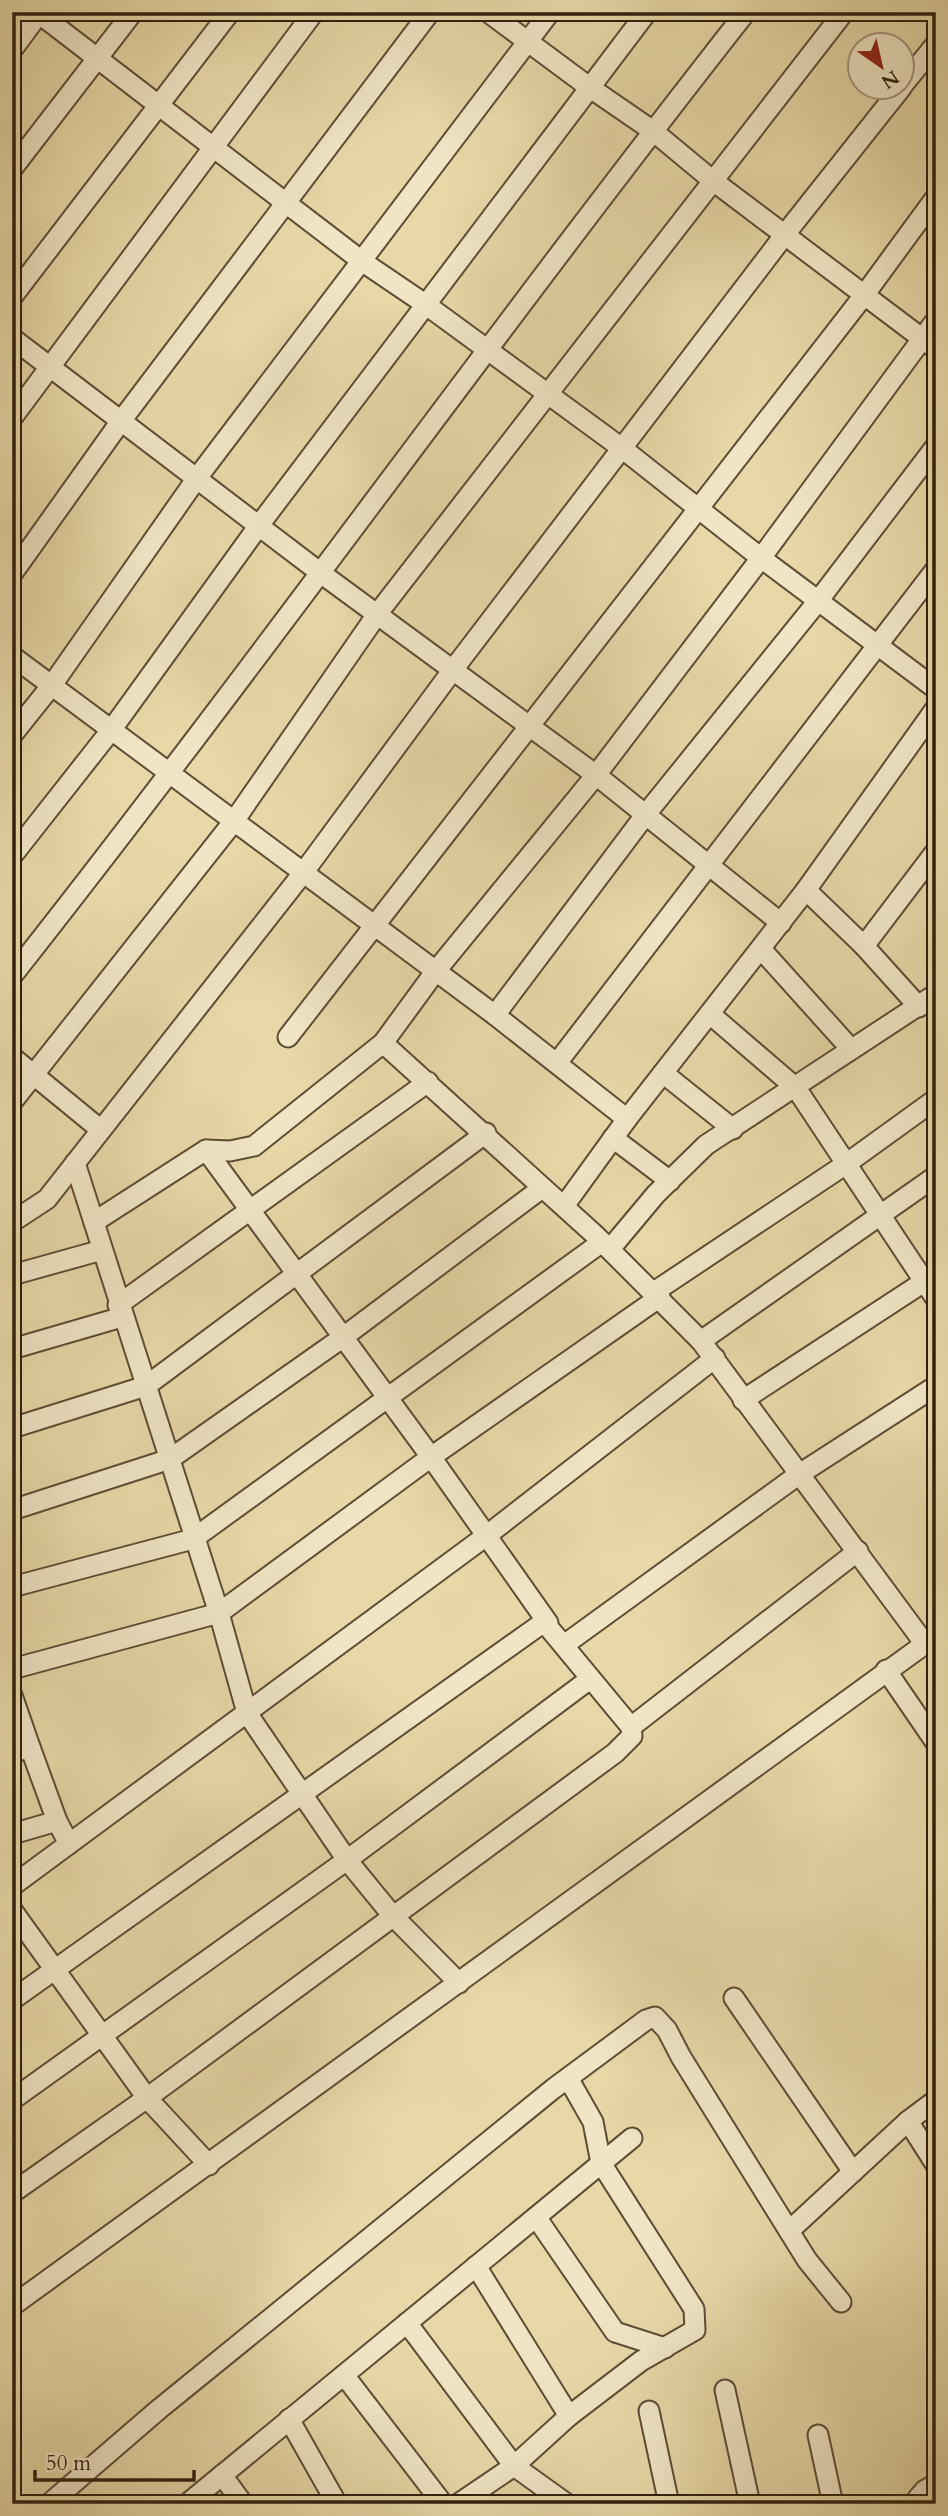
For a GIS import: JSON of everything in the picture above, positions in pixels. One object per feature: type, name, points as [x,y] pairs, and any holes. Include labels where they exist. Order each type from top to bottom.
[{"type":"street","points":[[12,169],[133,12]]},
{"type":"street","points":[[12,297],[230,12]]},
{"type":"street","points":[[12,418],[314,12]]},
{"type":"street","points":[[12,574],[121,421],[430,12]]},
{"type":"street","points":[[488,12],[589,88],[653,131],[712,180],[786,233],[929,344]]},
{"type":"street","points":[[12,735],[52,685],[197,478],[550,12]]},
{"type":"street","points":[[12,856],[112,729],[260,524],[648,12]]},
{"type":"street","points":[[12,976],[172,774],[487,349],[746,12]]},
{"type":"street","points":[[12,1102],[234,821],[378,613],[549,396],[712,180],[844,12]]},
{"type":"street","points":[[12,50],[39,13],[363,262],[425,304],[623,449],[761,558],[936,689]]},
{"type":"street","points":[[916,69],[936,44]]},
{"type":"street","points":[[12,1222],[47,1199],[303,873],[452,671],[786,233],[890,102]]},
{"type":"street","points":[[288,1037],[864,295],[936,197]]},
{"type":"street","points":[[94,1222],[206,1150],[230,1152],[254,1146],[383,1043],[435,972],[596,775],[761,558],[929,344],[936,320]]},
{"type":"street","points":[[12,338],[260,524],[322,574],[596,775],[781,923]]},
{"type":"street","points":[[495,1015],[646,814],[818,601],[936,446]]},
{"type":"street","points":[[557,1063],[936,569]]},
{"type":"street","points":[[12,656],[495,1015],[627,1119]]},
{"type":"street","points":[[564,1206],[627,1119],[806,890],[936,708]]},
{"type":"street","points":[[864,946],[936,851]]},
{"type":"street","points":[[806,890],[864,946],[919,1006]]},
{"type":"street","points":[[761,949],[850,1048]]},
{"type":"street","points":[[12,1587],[193,1539],[385,1398],[606,1246],[706,1145],[936,994]]},
{"type":"street","points":[[710,1014],[796,1088],[880,1215],[930,1278],[936,1299]]},
{"type":"street","points":[[12,2306],[930,1640],[798,1475],[701,1341],[564,1206],[383,1043]]},
{"type":"street","points":[[12,1057],[101,1130]]},
{"type":"street","points":[[663,1073],[733,1129]]},
{"type":"street","points":[[12,1349],[120,1311],[428,1082]]},
{"type":"street","points":[[12,1669],[219,1613],[431,1457],[936,1099]]},
{"type":"street","points":[[12,1428],[146,1386],[486,1133]]},
{"type":"street","points":[[613,1138],[670,1181]]},
{"type":"street","points":[[12,2193],[147,2098],[615,1753],[632,1736],[631,1727],[590,1679],[548,1623],[431,1457],[249,1213],[206,1150]]},
{"type":"street","points":[[75,1163],[120,1311],[219,1613],[247,1713],[347,1860],[392,1915],[459,1983]]},
{"type":"street","points":[[701,1341],[936,1176]]},
{"type":"street","points":[[12,1510],[170,1459],[342,1338],[542,1188]]},
{"type":"street","points":[[12,1275],[102,1250]]},
{"type":"street","points":[[743,1399],[930,1278]]},
{"type":"street","points":[[12,1886],[486,1536],[715,1358]]},
{"type":"street","points":[[565,1645],[798,1475],[936,1386]]},
{"type":"street","points":[[631,1727],[858,1551]]},
{"type":"street","points":[[12,2000],[538,1624],[548,1623]]},
{"type":"street","points":[[886,1670],[936,1743]]},
{"type":"street","points":[[12,2100],[347,1860],[590,1679]]},
{"type":"street","points":[[12,1695],[21,1750],[69,1844]]},
{"type":"street","points":[[12,1834],[57,1821]]},
{"type":"street","points":[[12,1910],[147,2098],[209,2165]]},
{"type":"street","points":[[734,1998],[853,2172]]},
{"type":"street","points":[[49,2504],[158,2410],[568,2078],[646,2020],[654,2017],[667,2030],[681,2057],[816,2273],[841,2302]]},
{"type":"street","points":[[458,2504],[514,2466],[569,2416],[641,2361],[695,2330],[694,2309],[601,2163],[593,2122],[568,2078]]},
{"type":"street","points":[[789,2231],[908,2121],[936,2100]]},
{"type":"street","points":[[908,2121],[936,2165]]},
{"type":"street","points":[[187,2504],[632,2138]]},
{"type":"street","points":[[536,2217],[615,2332],[664,2348]]},
{"type":"street","points":[[475,2266],[569,2416]]},
{"type":"street","points":[[407,2323],[514,2466],[567,2504]]},
{"type":"street","points":[[344,2375],[443,2504]]},
{"type":"street","points":[[724,2390],[750,2504]]},
{"type":"street","points":[[649,2411],[669,2504]]},
{"type":"street","points":[[289,2419],[337,2504]]},
{"type":"street","points":[[818,2435],[833,2504]]},
{"type":"street","points":[[222,2475],[243,2504]]},
{"type":"street","points":[[919,2504],[918,2498],[936,2484]]}]
